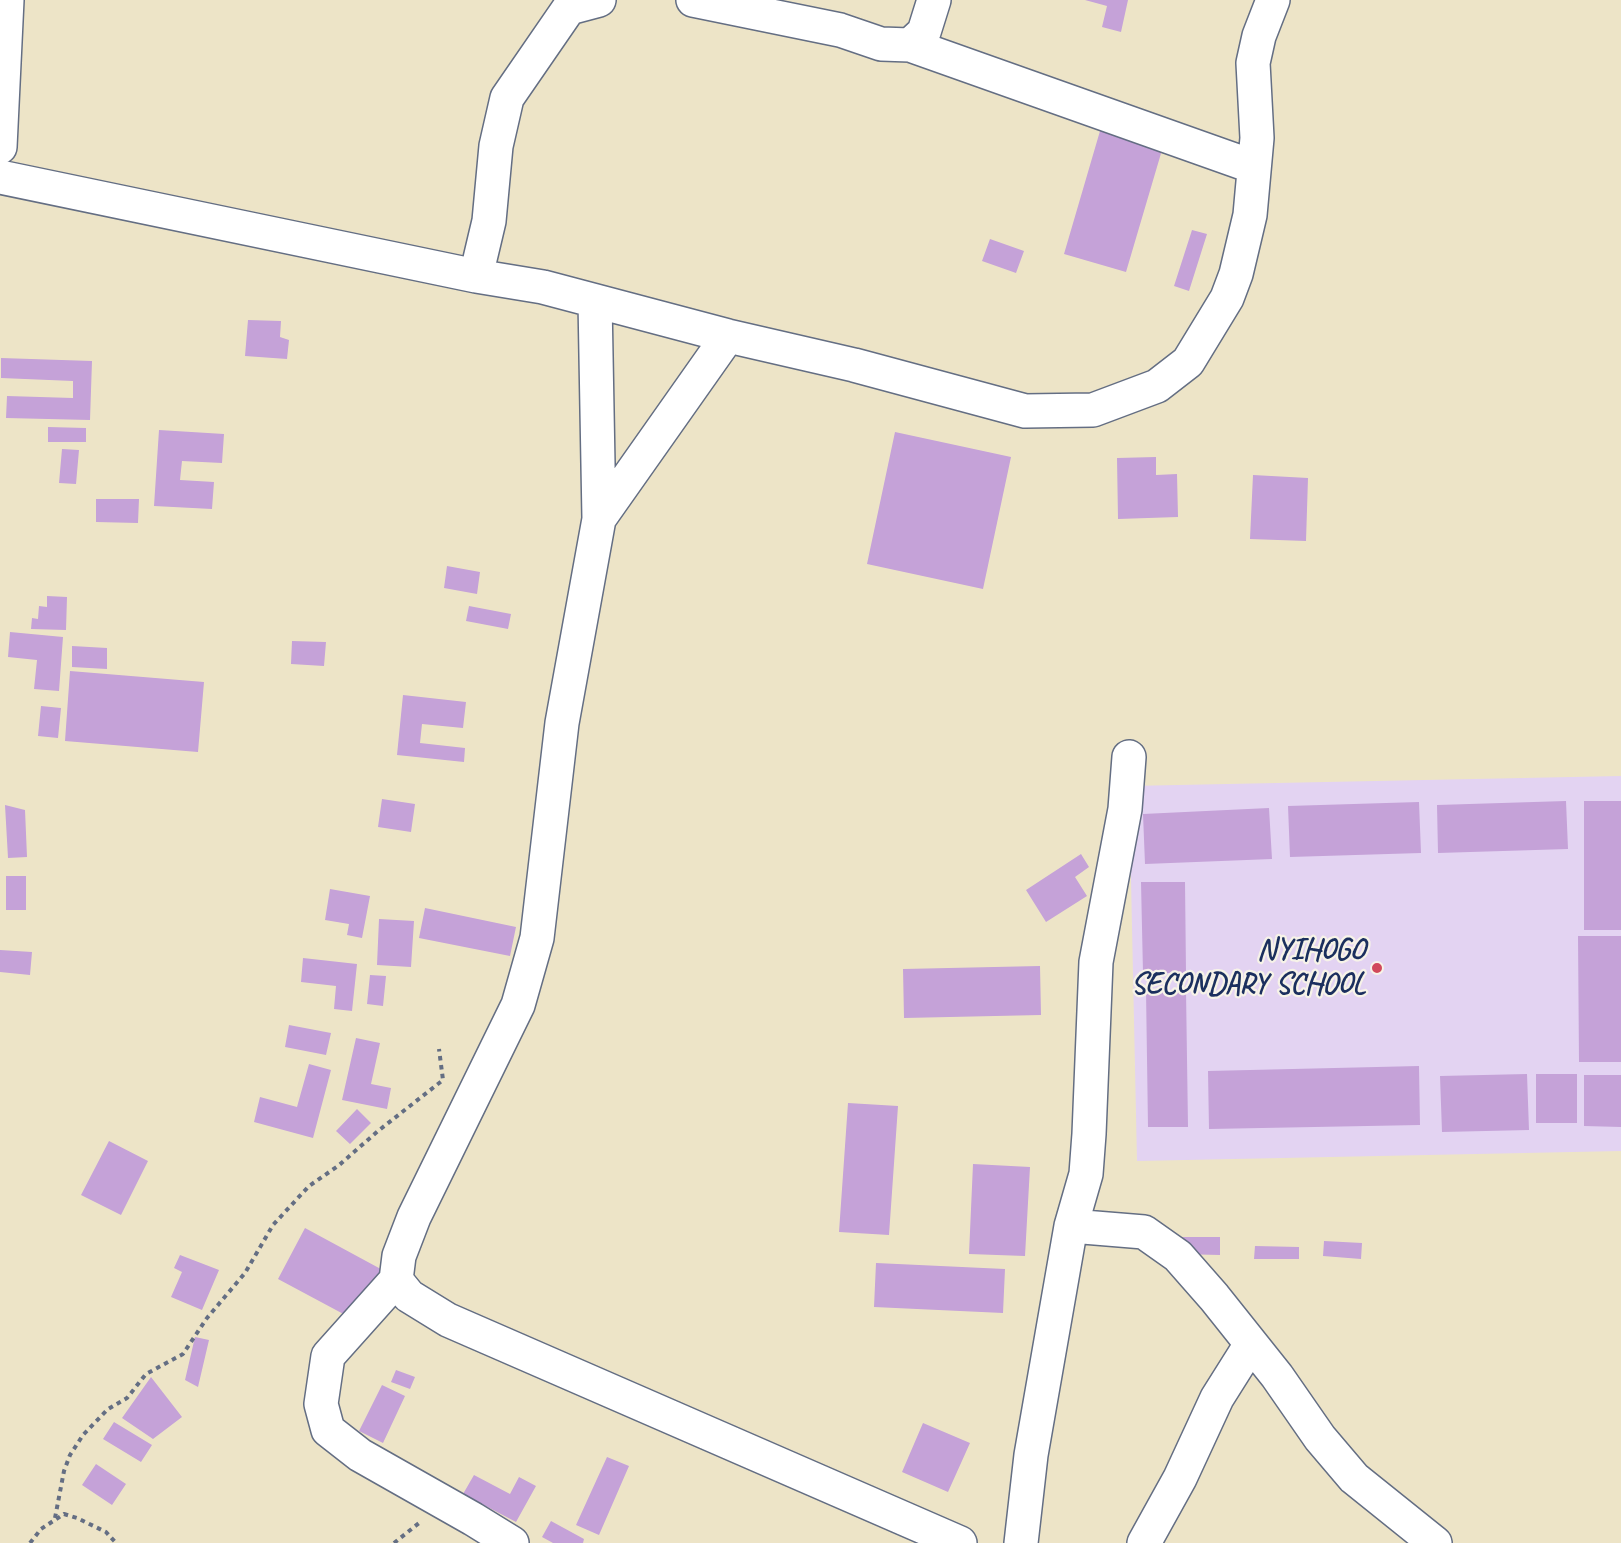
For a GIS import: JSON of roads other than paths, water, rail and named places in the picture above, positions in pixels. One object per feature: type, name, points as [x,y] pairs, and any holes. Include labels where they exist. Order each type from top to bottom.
[{"type":"street","points":[[0,147],[7,0]]},
{"type":"street","points":[[476,276],[489,221],[496,146],[507,98],[569,8],[599,0]]},
{"type":"street","points":[[693,0],[840,30],[881,44],[910,45],[1254,167]]},
{"type":"street","points":[[910,45],[924,32],[934,0]]},
{"type":"street","points":[[0,177],[543,288],[728,336],[854,365],[1025,411],[1093,410],[1157,386],[1188,362],[1227,298],[1236,274],[1250,214],[1257,138],[1253,63],[1259,36],[1273,0]]},
{"type":"street","points":[[512,1543],[360,1455],[327,1430],[321,1404],[328,1356],[396,1280],[399,1256],[414,1217],[518,1005],[537,938],[562,723],[599,519],[595,301]]},
{"type":"street","points":[[599,519],[728,336]]},
{"type":"street","points":[[1021,1543],[1031,1455],[1071,1226],[1086,1174],[1096,962],[1125,809],[1129,757]]},
{"type":"street","points":[[1071,1226],[1144,1232],[1178,1256],[1277,1376],[1320,1438],[1354,1478],[1435,1543]]},
{"type":"street","points":[[396,1280],[409,1296],[448,1320],[960,1543]]},
{"type":"street","points":[[1144,1543],[1179,1478],[1217,1398],[1251,1344]]},
{"type":"place","name":"NYIHOGO SECONDARY SCHOOL","points":[[1377,968]]}]
